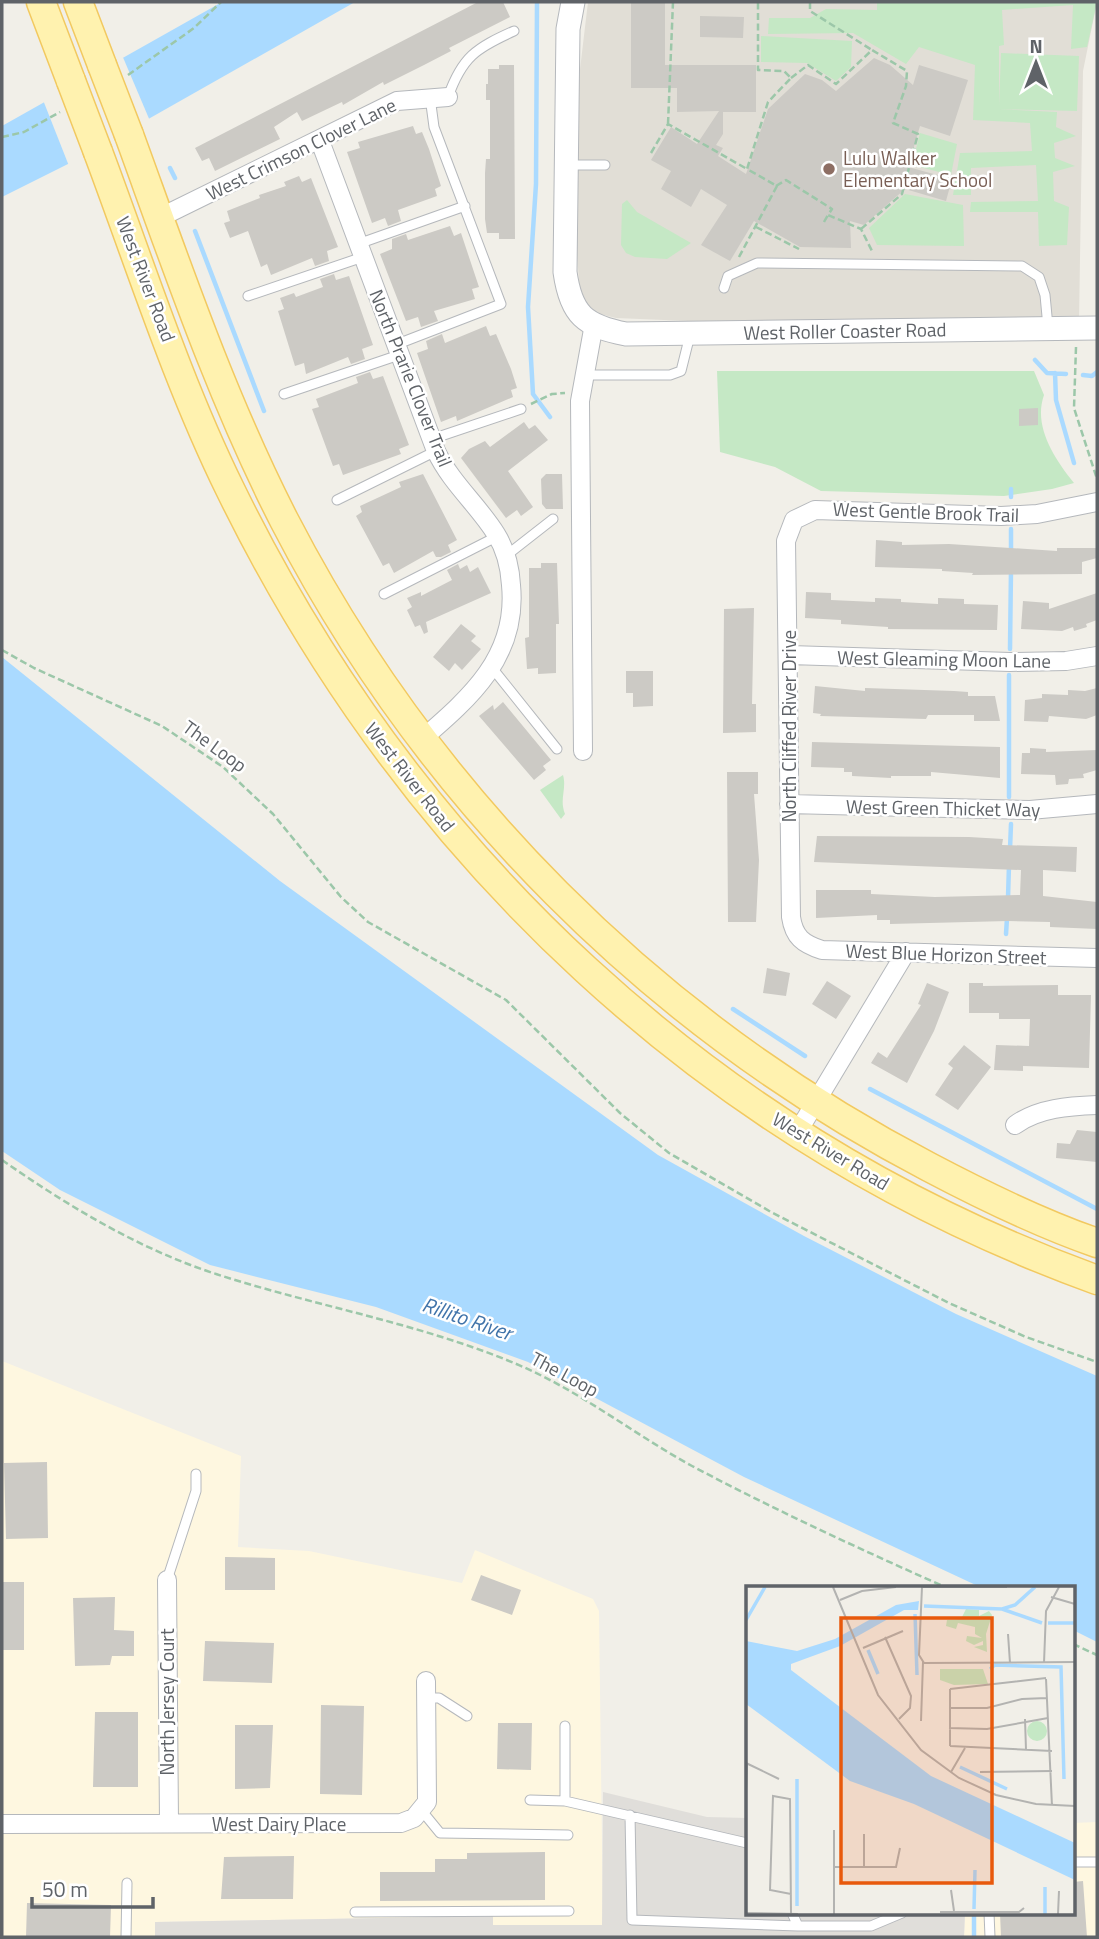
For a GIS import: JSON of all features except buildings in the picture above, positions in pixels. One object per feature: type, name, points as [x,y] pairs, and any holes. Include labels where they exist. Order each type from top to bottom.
[{"type":"main road","name":"West River Road","points":[[41,2],[184,382],[228,484],[286,595],[356,709],[415,787],[490,876],[554,941],[614,996],[683,1053],[797,1133],[861,1171],[970,1227],[1097,1280]]},
{"type":"main road","name":"West River Road","points":[[78,2],[230,401],[260,468],[330,601],[380,682],[421,740],[514,850],[615,951],[735,1048],[884,1144],[982,1195],[1097,1243]]},
{"type":"main road","points":[[228,484],[260,468]]},
{"type":"street","points":[[573,2],[568,29],[565,272],[569,297],[587,320],[580,401],[583,751]]},
{"type":"street","name":"West Crimson Clover Lane","points":[[159,218],[397,101],[439,97]]},
{"type":"street","name":"North Prarie Clover Trail","points":[[320,141],[434,445],[454,480],[498,536],[507,555],[512,594],[511,620],[505,644],[493,669],[466,700],[421,740]]},
{"type":"street","name":"West Roller Coaster Road","points":[[587,320],[626,334],[1097,328]]},
{"type":"street","name":"West Gentle Brook Trail","points":[[794,514],[822,509],[1019,515],[1097,502]]},
{"type":"street","name":"North Cliffed River Drive","points":[[793,940],[786,541],[794,514]]},
{"type":"street","name":"West Gleaming Moon Lane","points":[[790,655],[1010,662],[1066,661],[1097,656]]},
{"type":"street","name":"West Green Thicket Way","points":[[789,804],[1030,810],[1097,804]]},
{"type":"street","name":"West Blue Horizon Street","points":[[793,940],[821,950],[1097,958]]},
{"type":"street","points":[[797,1133],[906,952]]},
{"type":"street","points":[[1015,1125],[1023,1119],[1058,1108],[1097,1105]]},
{"type":"street","name":"North Jersey Court","points":[[167,1580],[169,1823]]},
{"type":"street","points":[[422,1811],[427,1802],[426,1689]]},
{"type":"street","name":"West Dairy Place","points":[[2,1824],[393,1824],[414,1818],[422,1811]]},
{"type":"lane","points":[[284,394],[397,350],[501,304],[434,127],[439,97],[458,67],[490,41],[514,31]]},
{"type":"lane","points":[[565,165],[605,165]]},
{"type":"lane","points":[[248,296],[465,206]]},
{"type":"lane","points":[[724,288],[728,276],[757,263],[1022,266],[1040,277],[1045,295],[1048,329]]},
{"type":"lane","points":[[584,375],[657,376],[681,371],[690,333]]},
{"type":"lane","points":[[337,500],[434,445],[521,409]]},
{"type":"lane","points":[[507,555],[553,519]]},
{"type":"lane","points":[[384,594],[498,536]]},
{"type":"lane","points":[[493,669],[557,749]]},
{"type":"lane","points":[[167,1580],[196,1491],[195,1474]]},
{"type":"lane","points":[[426,1689],[467,1716]]},
{"type":"lane","points":[[565,1726],[565,1801]]},
{"type":"lane","points":[[530,1800],[565,1801],[746,1843]]},
{"type":"lane","points":[[422,1811],[440,1833],[568,1835]]},
{"type":"lane","points":[[630,1815],[632,1920],[871,1926],[900,1914]]},
{"type":"lane","points":[[1074,1862],[1097,1862]]},
{"type":"lane","points":[[126,1937],[127,1883]]},
{"type":"lane","points":[[355,1912],[569,1911]]},
{"type":"lane","points":[[793,1914],[797,1926]]},
{"type":"lane","points":[[989,1914],[990,1937]]},
{"type":"path","points":[[651,153],[668,124],[673,2]]},
{"type":"path","points":[[758,2],[758,71],[784,71],[791,78]]},
{"type":"path","points":[[810,2],[810,11],[907,71],[906,86],[893,123],[919,134],[902,194],[861,229]]},
{"type":"path","points":[[747,169],[768,102],[791,78],[808,65],[836,83],[872,50]]},
{"type":"path","points":[[668,124],[776,186]]},
{"type":"path","points":[[738,260],[776,186],[786,180],[832,209],[824,222]]},
{"type":"path","points":[[828,215],[861,229],[872,251]]},
{"type":"path","points":[[756,227],[799,249]]},
{"type":"path","points":[[1076,340],[1074,408],[1097,479]]},
{"type":"path","points":[[531,404],[545,397]]},
{"type":"path","name":"The Loop","points":[[2,650],[33,668],[162,726],[213,759],[274,814],[341,897],[368,922],[506,1000],[620,1114],[669,1153],[771,1212],[949,1303],[1026,1337],[1097,1362]]},
{"type":"path","name":"The Loop","points":[[2,1160],[50,1193],[152,1249],[216,1273],[394,1322],[514,1363],[584,1397],[635,1433],[692,1466],[818,1529],[943,1586]]},
{"type":"path","points":[[1074,1644],[1097,1655]]},
{"type":"shaded area","name":"Lulu Walker Elementary School","points":[[588,2],[1097,2],[1083,71],[1079,321],[688,321],[616,318],[596,313],[580,298],[577,252],[578,86]]},
{"type":"shaded area","points":[[2,1361],[241,1456],[238,1547],[309,1551],[462,1583],[475,1550],[593,1599],[599,1611],[603,1925],[493,1925],[492,1916],[155,1922],[155,1937],[2,1937]]},
{"type":"shaded area","points":[[603,1792],[707,1817],[746,1818],[746,1914],[965,1914],[964,1937],[155,1937],[155,1922],[493,1916],[493,1925],[602,1925]]},
{"type":"shaded area","points":[[1097,1822],[1097,1937],[964,1937],[965,1914],[1074,1914],[1074,1823]]},
{"type":"green space","points":[[877,2],[1097,2],[1087,47],[1071,49],[1073,5],[1002,10],[1004,45],[999,46],[999,105],[1001,53],[1079,56],[1077,111],[999,109],[1057,112],[1056,127],[1076,136],[1054,143],[1055,158],[1075,166],[1053,172],[1054,201],[1069,207],[1067,245],[1039,246],[1038,212],[970,212],[971,202],[1038,201],[1036,165],[971,168],[971,195],[953,195],[960,153],[1032,151],[1030,123],[973,120],[975,65],[919,47],[906,64],[853,33],[768,34],[769,18],[810,18],[826,9],[877,10]]},
{"type":"green space","points":[[761,36],[852,41],[851,67],[836,81],[807,63],[761,62]]},
{"type":"green space","points":[[920,133],[957,144],[951,175],[912,165]]},
{"type":"green space","points":[[905,194],[963,205],[964,246],[877,245],[869,228]]},
{"type":"green space","points":[[627,200],[637,212],[691,243],[667,259],[635,257],[626,253],[621,245],[622,204]]},
{"type":"green space","points":[[717,371],[1034,371],[1044,395],[1041,407],[1043,430],[1059,463],[1074,483],[1004,496],[821,491],[775,467],[720,452]]},
{"type":"green space","points":[[563,775],[565,814],[561,819],[540,790]]},
{"type":"water","points":[[222,2],[355,2],[76,160],[2,197],[2,126]]},
{"type":"water","name":"Rillito River","points":[[2,657],[280,881],[658,1155],[804,1236],[956,1314],[1097,1376],[1097,1642],[1074,1630],[1074,1586],[978,1586],[744,1477],[528,1362],[376,1307],[210,1265],[60,1190],[2,1151]]},
{"type":"pier","points":[[122,55],[150,121],[69,166],[43,100]]},
{"type":"waterway","points":[[537,2],[536,184],[528,307],[533,394],[550,417]]},
{"type":"waterway","points":[[170,168],[175,178]]},
{"type":"waterway","points":[[195,231],[264,411]]},
{"type":"waterway","points":[[1035,360],[1047,373],[1066,374]]},
{"type":"waterway","points":[[1083,375],[1092,376],[1097,372]]},
{"type":"waterway","points":[[1055,373],[1056,400],[1074,463]]},
{"type":"waterway","points":[[1011,489],[1011,497]]},
{"type":"waterway","points":[[1011,529],[1011,553]]},
{"type":"waterway","points":[[1010,649],[1011,569]]},
{"type":"waterway","points":[[1009,675],[1009,797]]},
{"type":"waterway","points":[[1010,849],[1011,824]]},
{"type":"waterway","points":[[1008,898],[1009,865]]},
{"type":"waterway","points":[[1006,934],[1007,918]]},
{"type":"waterway","points":[[733,1009],[805,1056]]},
{"type":"waterway","points":[[870,1089],[1097,1209]]},
{"type":"waterway","points":[[974,1914],[974,1937]]},
{"type":"place","name":"Lulu Walker Elementary School","points":[[829,169]]}]
